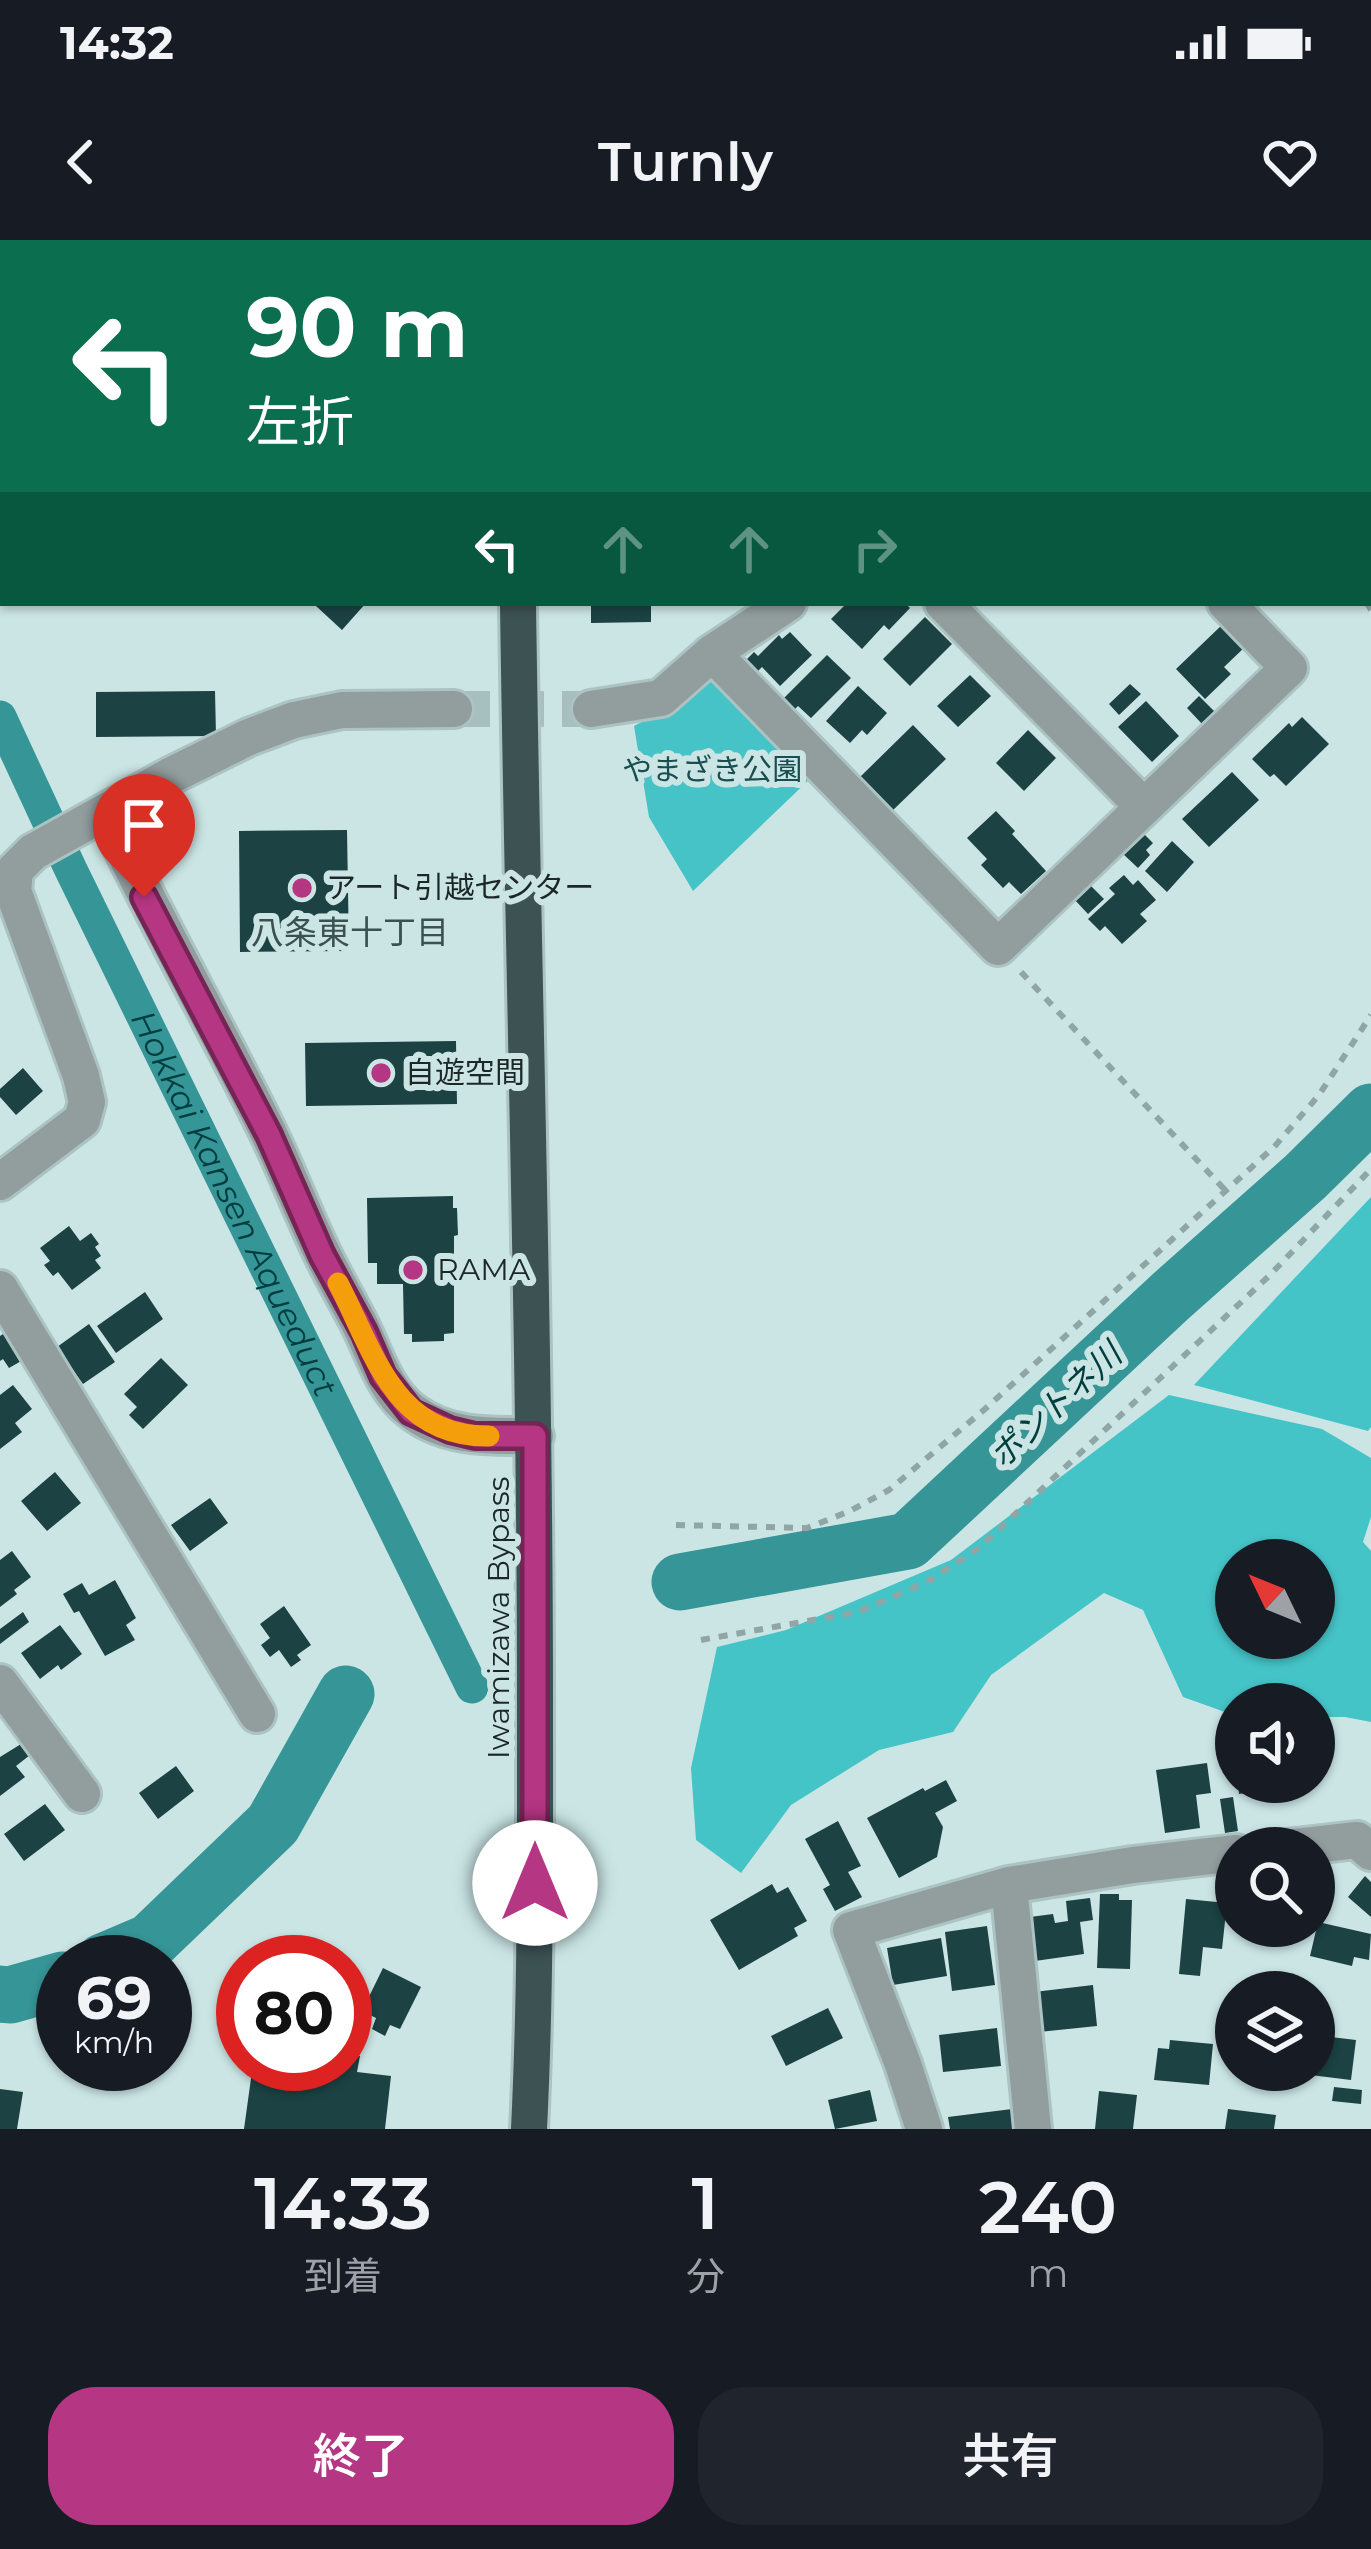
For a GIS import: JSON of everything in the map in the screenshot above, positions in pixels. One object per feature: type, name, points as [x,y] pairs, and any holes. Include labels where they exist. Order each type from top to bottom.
[{"type":"highway","name":"Iwamizawa Bypass","points":[[518,606],[535,1436],[535,1973],[530,2129]]},
{"type":"street","points":[[591,709],[661,698],[712,653],[783,606]]},
{"type":"street","points":[[946,606],[1143,806]]},
{"type":"street","points":[[712,653],[998,947],[1289,668],[1229,606]]},
{"type":"street","points":[[5,1167],[82,1120],[87,1102],[13,891],[15,870],[33,852],[249,736],[342,710],[454,710]]},
{"type":"street","points":[[95,819],[144,897],[269,1135],[383,1376],[411,1412],[450,1430],[475,1436],[535,1436]]},
{"type":"street","points":[[0,1289],[256,1714]]},
{"type":"street","points":[[0,1683],[82,1794]]},
{"type":"street","points":[[1335,1843],[1357,1840],[1371,1852]]},
{"type":"street","points":[[924,2129],[851,1930],[1009,1885],[1215,1855]]},
{"type":"street","points":[[1009,1885],[1033,2129]]},
{"type":"path","points":[[998,947],[1226,1191]]},
{"type":"path","points":[[676,1525],[807,1528],[889,1490],[1274,1147],[1319,1095],[1371,1015]]},
{"type":"path","points":[[701,1640],[858,1612],[927,1582],[979,1548],[1269,1276],[1371,1169]]},
{"type":"green space","name":"やまざき公園","points":[[711,667],[814,775],[693,891],[649,817],[634,726],[668,708]]},
{"type":"shaded area","points":[[1371,1197],[1368,1431],[1194,1385]]},
{"type":"shaded area","points":[[1169,1395],[1322,1429],[1371,1458],[1371,1517],[1363,1542],[1371,1551],[1371,1722],[1335,1717],[1335,1683],[1215,1683],[1215,1708],[1183,1697],[1143,1610],[1104,1593],[991,1675],[953,1732],[879,1750],[791,1805],[741,1873],[696,1840],[691,1768],[717,1647],[786,1630],[951,1560]]},
{"type":"building","points":[[316,606],[363,606],[342,630]]},
{"type":"building","points":[[591,606],[651,606],[651,622],[591,623]]},
{"type":"building","points":[[844,606],[910,608],[889,630],[884,625],[862,649],[831,619]]},
{"type":"building","points":[[925,617],[952,644],[910,686],[883,659]]},
{"type":"building","points":[[1224,623],[1246,646],[1224,667],[1231,674],[1205,699],[1176,669]]},
{"type":"building","points":[[790,632],[812,655],[780,686],[762,667],[755,674],[744,662],[754,652],[758,656],[779,635],[782,639]]},
{"type":"building","points":[[827,655],[851,678],[811,718],[784,698]]},
{"type":"building","points":[[970,675],[991,696],[958,727],[937,706]]},
{"type":"building","points":[[1130,684],[1141,694],[1119,715],[1109,704]]},
{"type":"building","points":[[858,686],[887,713],[867,735],[862,730],[850,743],[826,721]]},
{"type":"building","points":[[215,691],[216,736],[96,737],[96,692]]},
{"type":"building","points":[[1199,696],[1216,713],[1203,725],[1187,708]]},
{"type":"building","points":[[1146,701],[1179,736],[1152,762],[1118,727]]},
{"type":"building","points":[[1302,717],[1329,744],[1286,786],[1252,759],[1289,723],[1292,727]]},
{"type":"building","points":[[913,725],[946,759],[891,812],[859,778]]},
{"type":"building","points":[[1028,730],[1056,758],[1024,791],[996,763]]},
{"type":"building","points":[[1232,772],[1259,800],[1209,847],[1182,819]]},
{"type":"building","points":[[996,811],[1046,871],[1021,894],[1009,882],[1003,888],[981,865],[987,859],[967,838]]},
{"type":"building","points":[[347,830],[349,951],[240,952],[239,831]]},
{"type":"building","points":[[1142,832],[1153,843],[1146,850],[1150,855],[1138,868],[1122,853]]},
{"type":"building","points":[[1172,841],[1194,862],[1167,892],[1145,871]]},
{"type":"building","points":[[1124,875],[1133,885],[1138,880],[1156,900],[1140,914],[1147,921],[1122,944],[1105,926],[1100,931],[1088,919],[1115,894],[1109,888]]},
{"type":"building","points":[[1088,883],[1104,899],[1088,914],[1073,898]]},
{"type":"building","name":"自遊空間","points":[[456,1041],[457,1104],[306,1106],[305,1043]]},
{"type":"building","points":[[23,1068],[43,1091],[16,1115],[0,1097],[0,1089]]},
{"type":"building","points":[[453,1196],[458,1235],[454,1236],[454,1333],[444,1334],[444,1341],[412,1342],[412,1334],[404,1334],[403,1284],[377,1284],[377,1263],[368,1263],[367,1198]]},
{"type":"building","points":[[69,1226],[80,1241],[91,1233],[101,1256],[95,1260],[101,1268],[72,1290],[58,1272],[53,1276],[44,1265],[50,1261],[40,1248]]},
{"type":"building","points":[[145,1292],[163,1319],[116,1353],[97,1326]]},
{"type":"building","points":[[89,1324],[115,1362],[83,1384],[57,1347]]},
{"type":"building","points":[[6,1332],[23,1360],[9,1368],[0,1361],[0,1336]]},
{"type":"building","points":[[161,1358],[188,1385],[143,1429],[129,1415],[137,1407],[124,1394]]},
{"type":"building","points":[[13,1385],[32,1409],[15,1423],[22,1432],[0,1449],[0,1395]]},
{"type":"building","points":[[55,1472],[81,1503],[47,1531],[21,1501]]},
{"type":"building","points":[[210,1498],[228,1523],[190,1551],[171,1525]]},
{"type":"building","points":[[12,1551],[31,1577],[0,1607],[0,1560]]},
{"type":"building","points":[[115,1580],[136,1618],[126,1625],[135,1640],[105,1656],[79,1611],[74,1613],[63,1594],[82,1583],[89,1595]]},
{"type":"building","points":[[284,1606],[311,1645],[297,1655],[301,1660],[291,1667],[279,1650],[270,1657],[261,1645],[270,1638],[260,1624]]},
{"type":"building","points":[[23,1612],[29,1622],[0,1644],[0,1629]]},
{"type":"building","points":[[60,1625],[82,1654],[40,1679],[21,1653]]},
{"type":"building","points":[[21,1744],[30,1755],[16,1766],[25,1777],[0,1796],[0,1757]]},
{"type":"building","points":[[1207,1763],[1211,1793],[1196,1795],[1200,1828],[1165,1833],[1156,1770]]},
{"type":"building","points":[[176,1766],[194,1791],[158,1819],[139,1793]]},
{"type":"building","points":[[946,1780],[957,1801],[935,1813],[943,1827],[937,1857],[899,1878],[867,1818]]},
{"type":"building","points":[[1221,1803],[1234,1803],[1237,1827],[1224,1827]]},
{"type":"building","points":[[45,1804],[65,1830],[24,1861],[4,1834]]},
{"type":"building","points":[[838,1821],[861,1866],[848,1872],[862,1897],[835,1911],[823,1889],[830,1885],[805,1839]]},
{"type":"building","points":[[1365,1876],[1371,1882],[1371,1917],[1348,1897]]},
{"type":"building","points":[[772,1884],[777,1893],[788,1887],[807,1921],[794,1928],[798,1936],[739,1970],[710,1920]]},
{"type":"building","points":[[1100,1894],[1132,1900],[1130,1969],[1097,1968]]},
{"type":"building","points":[[1090,1898],[1093,1920],[1080,1922],[1084,1954],[1035,1961],[1030,1917],[1053,1914],[1055,1923],[1068,1921],[1066,1901]]},
{"type":"building","points":[[1186,1899],[1215,1902],[1215,1947],[1222,1949],[1203,1947],[1200,1976],[1179,1974]]},
{"type":"building","points":[[987,1926],[995,1985],[952,1991],[945,1932]]},
{"type":"building","points":[[1335,1926],[1371,1934],[1369,1960],[1354,1957],[1352,1966],[1310,1956],[1312,1947],[1335,1947]]},
{"type":"building","points":[[941,1938],[947,1976],[893,1985],[887,1948]]},
{"type":"building","points":[[383,1968],[421,1987],[400,2029],[390,2025],[385,2036],[372,2029],[376,2018],[372,2016],[372,1991]]},
{"type":"building","points":[[1093,1985],[1097,2026],[1039,2032],[1034,1992]]},
{"type":"building","points":[[828,2008],[843,2038],[786,2066],[771,2036]]},
{"type":"building","points":[[997,2028],[1001,2066],[943,2072],[939,2035]]},
{"type":"building","points":[[1335,2038],[1356,2040],[1351,2080],[1335,2078]]},
{"type":"building","points":[[1170,2040],[1213,2044],[1209,2085],[1154,2080],[1158,2048],[1169,2049]]},
{"type":"building","points":[[372,2074],[391,2076],[385,2129],[244,2129],[249,2091],[372,2091]]},
{"type":"building","points":[[1335,2087],[1362,2090],[1361,2104],[1332,2101]]},
{"type":"building","points":[[0,2089],[23,2092],[17,2129],[0,2129]]},
{"type":"building","points":[[870,2090],[877,2121],[835,2129],[828,2100]]},
{"type":"building","points":[[1099,2091],[1137,2095],[1133,2129],[1095,2129]]},
{"type":"building","points":[[1012,2109],[1014,2129],[950,2129],[948,2117]]},
{"type":"building","points":[[1228,2109],[1276,2115],[1274,2129],[1225,2129]]},
{"type":"waterway","name":"Hokkai Kansen Aqueduct","points":[[0,717],[472,1687]]},
{"type":"waterway","name":"ポントネ川","points":[[680,1582],[908,1541],[1371,1112]]},
{"type":"waterway","name":"ポントネ川","points":[[157,1935],[273,1824],[346,1694]]},
{"type":"waterway","name":"ポントネ川","points":[[0,1994],[36,1988]]},
{"type":"tunnel","points":[[454,709],[591,709]]},
{"type":"slow traffic","points":[[338,1283],[383,1376],[411,1412],[450,1430],[489,1436]]},
{"type":"place","name":"アート引越センター","points":[[302,888]]},
{"type":"place","name":"自遊空間","points":[[381,1073]]},
{"type":"place","name":"RAMA","points":[[413,1270]]},
{"type":"district","name":"八条東十丁目","points":[[350,932]]},
{"type":"route","points":[[144,897],[269,1135],[383,1376],[411,1412],[450,1430],[475,1436],[535,1436],[535,1883]]}]
